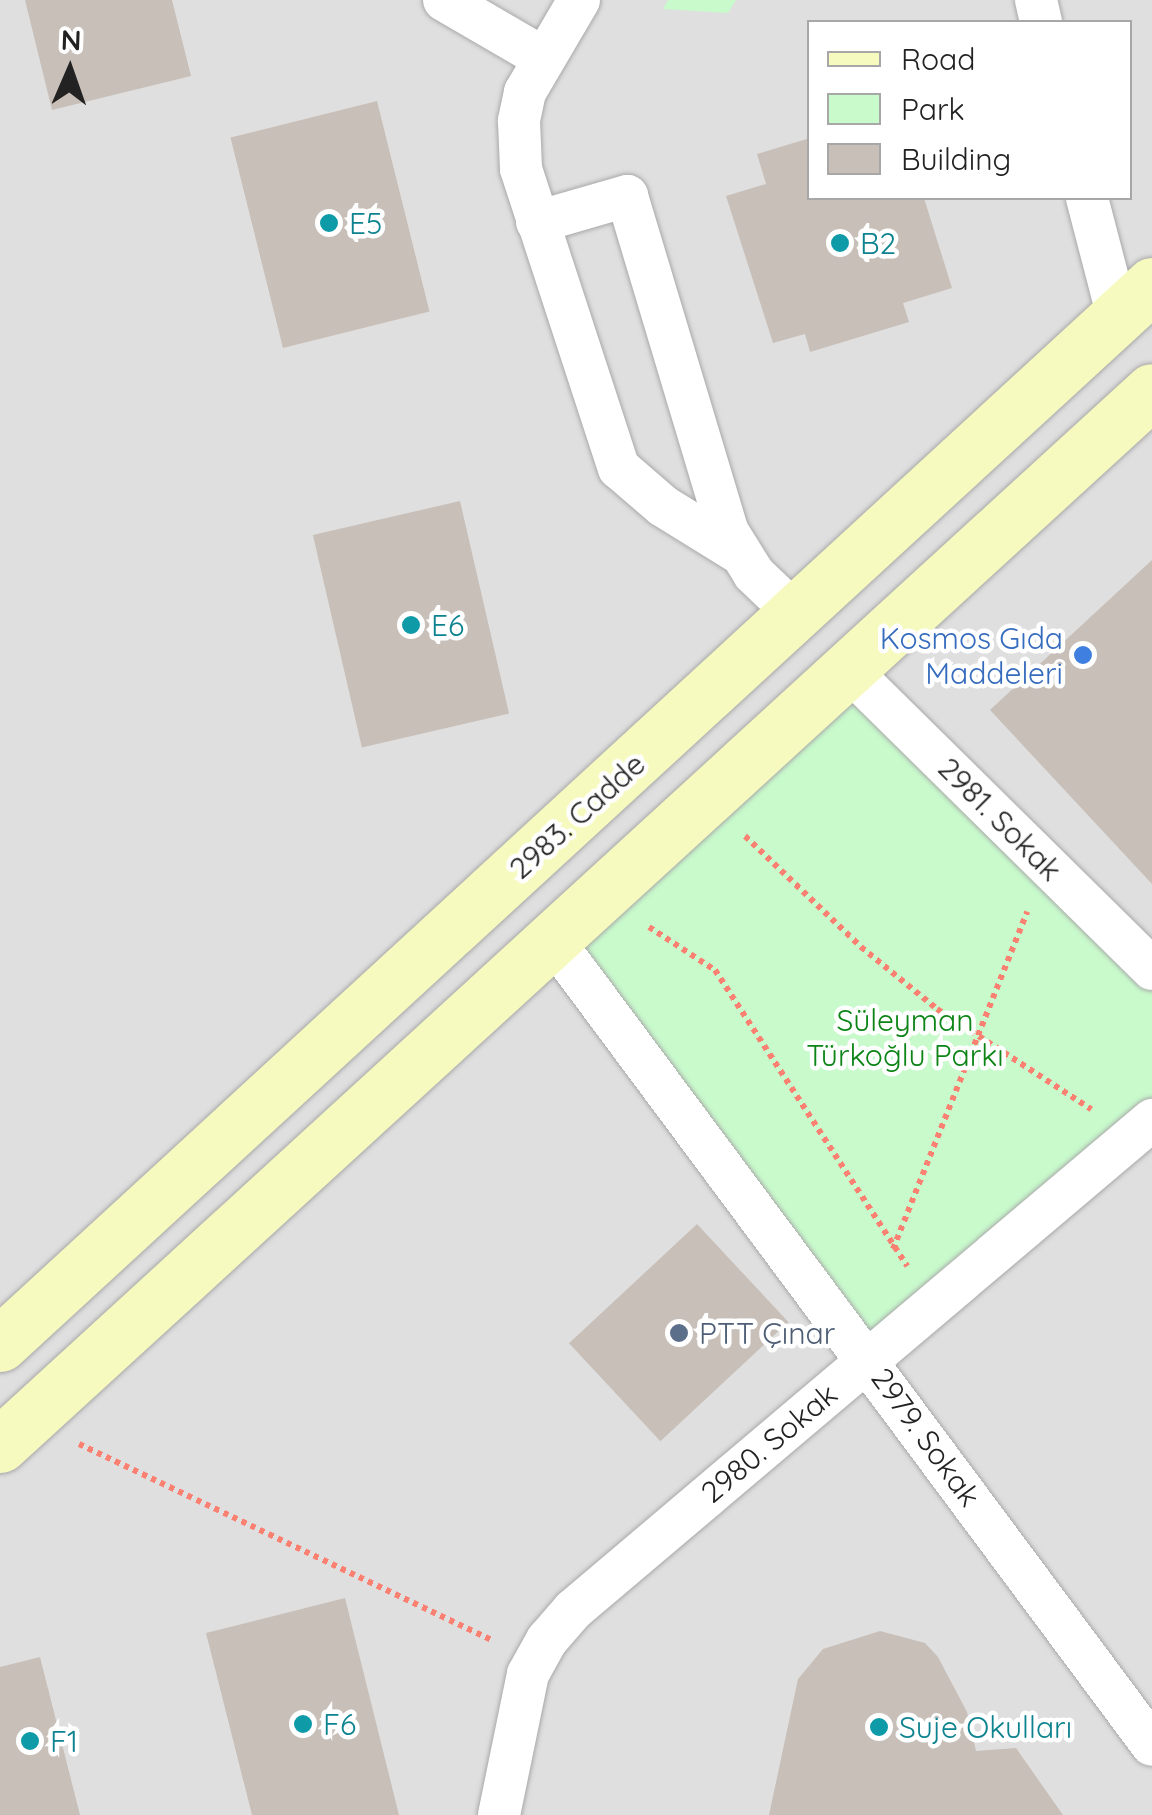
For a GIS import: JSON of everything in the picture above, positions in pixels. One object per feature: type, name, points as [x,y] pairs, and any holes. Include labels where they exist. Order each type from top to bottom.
[{"type":"street","points":[[444,0],[542,57]]},
{"type":"street","points":[[578,0],[525,92],[518,131],[521,169],[619,468],[664,506],[736,551],[849,670]]},
{"type":"street","points":[[537,222],[628,196],[736,551]]},
{"type":"street","points":[[1088,200],[1135,301]]},
{"type":"street","name":"2983. Cadde","points":[[0,1344],[1135,301]]},
{"type":"street","points":[[14,1432],[1152,391]]},
{"type":"street","name":"2981. Sokak","points":[[849,670],[1152,970]]},
{"type":"street","name":"2979. Sokak","points":[[553,940],[1152,1745]]},
{"type":"street","name":"2980. Sokak","points":[[534,1660],[581,1601],[1142,1128]]},
{"type":"street","points":[[499,1815],[534,1660]]},
{"type":"path","points":[[709,799],[862,947],[979,1036],[1142,1128]]},
{"type":"path","points":[[893,1250],[1045,864]]},
{"type":"path","points":[[601,896],[715,970],[772,1052],[834,1161],[893,1250],[936,1302]]},
{"type":"path","points":[[14,1432],[534,1660]]},
{"type":"shaded area","points":[[0,0],[1152,0],[1152,1815],[0,1815]]},
{"type":"green space","points":[[668,0],[736,0],[728,13],[663,9]]},
{"type":"green space","name":"Süleyman Türkoğlu Parkı","points":[[849,670],[1152,969],[1152,1120],[868,1359],[553,940]]},
{"type":"building","points":[[25,0],[172,0],[191,76],[52,110]]},
{"type":"building","name":"E5","points":[[377,101],[429,312],[283,348],[230,138]]},
{"type":"building","name":"B2","points":[[807,139],[807,200],[925,200],[952,288],[903,303],[909,322],[810,352],[805,334],[773,343],[726,196],[766,184],[757,154]]},
{"type":"building","name":"E6","points":[[460,501],[509,713],[362,747],[313,535]]},
{"type":"building","points":[[1152,560],[1152,884],[990,710]]},
{"type":"building","name":"PTT Çınar","points":[[697,1224],[788,1322],[660,1441],[569,1343]]},
{"type":"building","name":"F6","points":[[345,1598],[399,1815],[252,1815],[206,1633]]},
{"type":"building","name":"Suje Okulları","points":[[880,1631],[925,1643],[938,1657],[967,1712],[976,1751],[1016,1748],[1063,1815],[769,1815],[798,1679],[823,1649]]},
{"type":"building","name":"F1","points":[[40,1657],[80,1815],[0,1815],[0,1667]]},
{"type":"place","name":"E5","points":[[329,223]]},
{"type":"place","name":"B2","points":[[840,243]]},
{"type":"place","name":"E6","points":[[411,625]]},
{"type":"place","name":"Kosmos Gıda Maddeleri","points":[[1083,655]]},
{"type":"place","name":"PTT Çınar","points":[[679,1333]]},
{"type":"place","name":"F6","points":[[303,1724]]},
{"type":"place","name":"Suje Okulları","points":[[879,1727]]},
{"type":"place","name":"F1","points":[[30,1741]]}]
